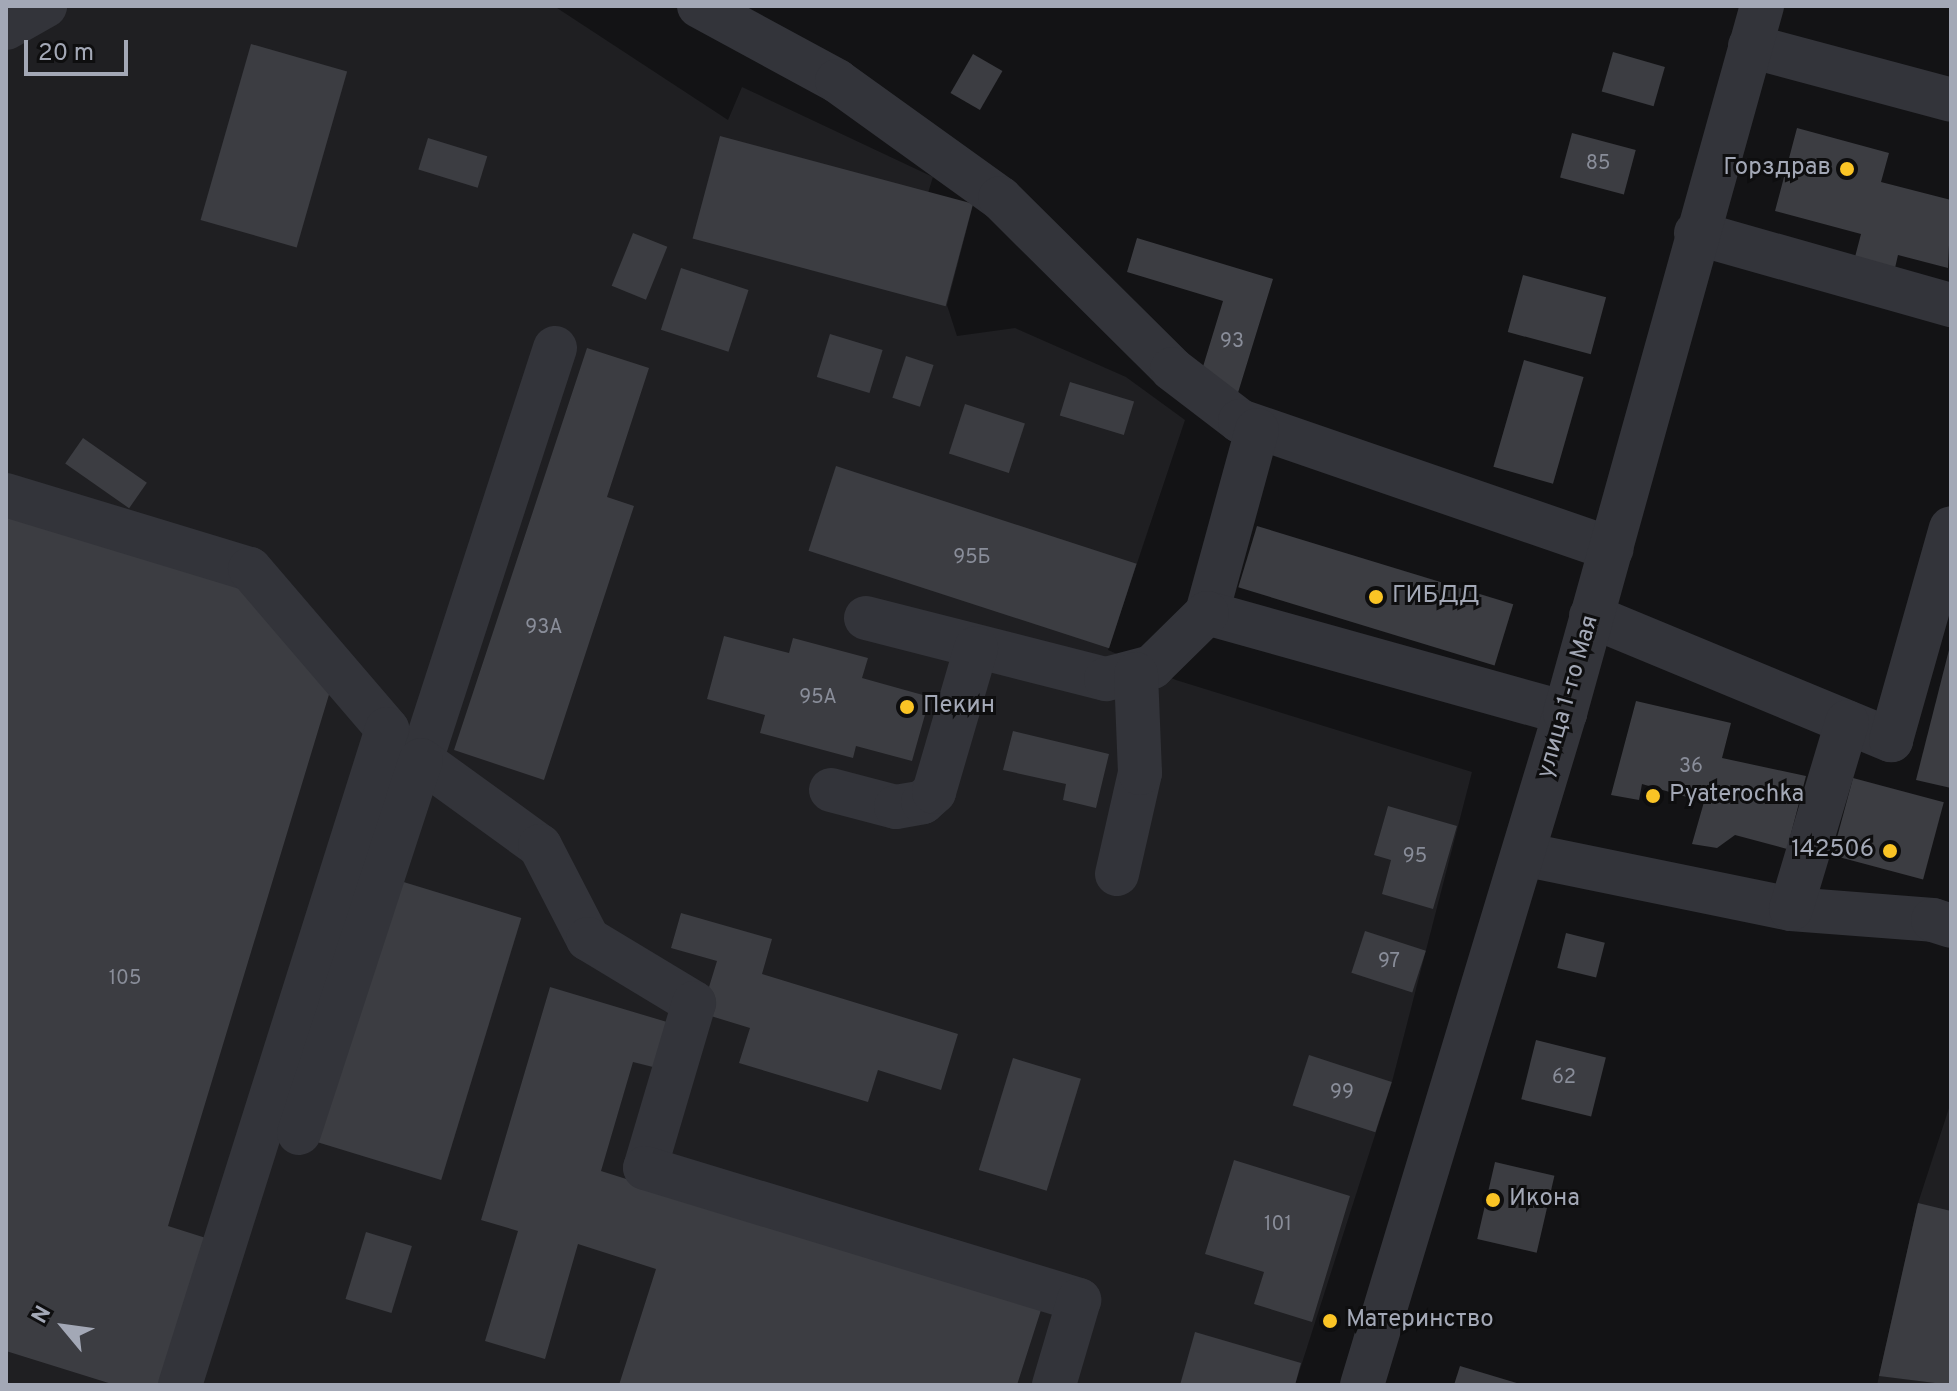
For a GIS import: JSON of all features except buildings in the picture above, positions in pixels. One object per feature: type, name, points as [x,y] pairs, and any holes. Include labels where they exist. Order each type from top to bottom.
[{"type":"street","points":[[6,28],[45,6]]},
{"type":"street","points":[[699,6],[837,81],[1000,198],[1186,382],[1257,430],[1612,549]]},
{"type":"street","points":[[1756,26],[1951,100]]},
{"type":"street","name":"улица 1-го Мая","points":[[1362,1385],[1565,713],[1756,26]]},
{"type":"street","points":[[1696,233],[1951,305]]},
{"type":"street","points":[[299,1133],[555,348]]},
{"type":"street","points":[[866,618],[1087,677],[1136,674],[1207,613],[1257,430]]},
{"type":"street","points":[[6,495],[250,569],[387,729],[180,1385]]},
{"type":"street","points":[[1591,616],[1891,740],[1951,528]]},
{"type":"street","points":[[1207,613],[1565,713]]},
{"type":"street","points":[[831,790],[896,807],[923,802],[934,792],[976,648]]},
{"type":"street","points":[[1117,874],[1140,773],[1136,674]]},
{"type":"street","points":[[1791,909],[1847,722]]},
{"type":"street","points":[[421,760],[540,846],[588,939],[694,1003],[645,1168],[1079,1300],[1054,1385]]},
{"type":"street","points":[[1523,854],[1791,909],[1945,913]]},
{"type":"shaded area","points":[[6,6],[554,6],[728,120],[742,87],[933,177],[928,193],[973,205],[947,305],[957,336],[1015,328],[1126,377],[1185,420],[1108,650],[1176,680],[1472,772],[1392,1082],[1295,1385],[6,1385]]},
{"type":"shaded area","points":[[1951,1102],[1951,1385],[1877,1385],[1918,1203]]},
{"type":"place","name":"Горздрав","points":[[1847,169]]},
{"type":"place","name":"ГИБДД","points":[[1376,597]]},
{"type":"place","name":"Пекин","points":[[907,707]]},
{"type":"place","name":"Pyaterochka","points":[[1653,796]]},
{"type":"place","name":"142506","points":[[1890,851]]},
{"type":"place","name":"Икона","points":[[1493,1200]]},
{"type":"place","name":"Материнство","points":[[1330,1321]]}]
